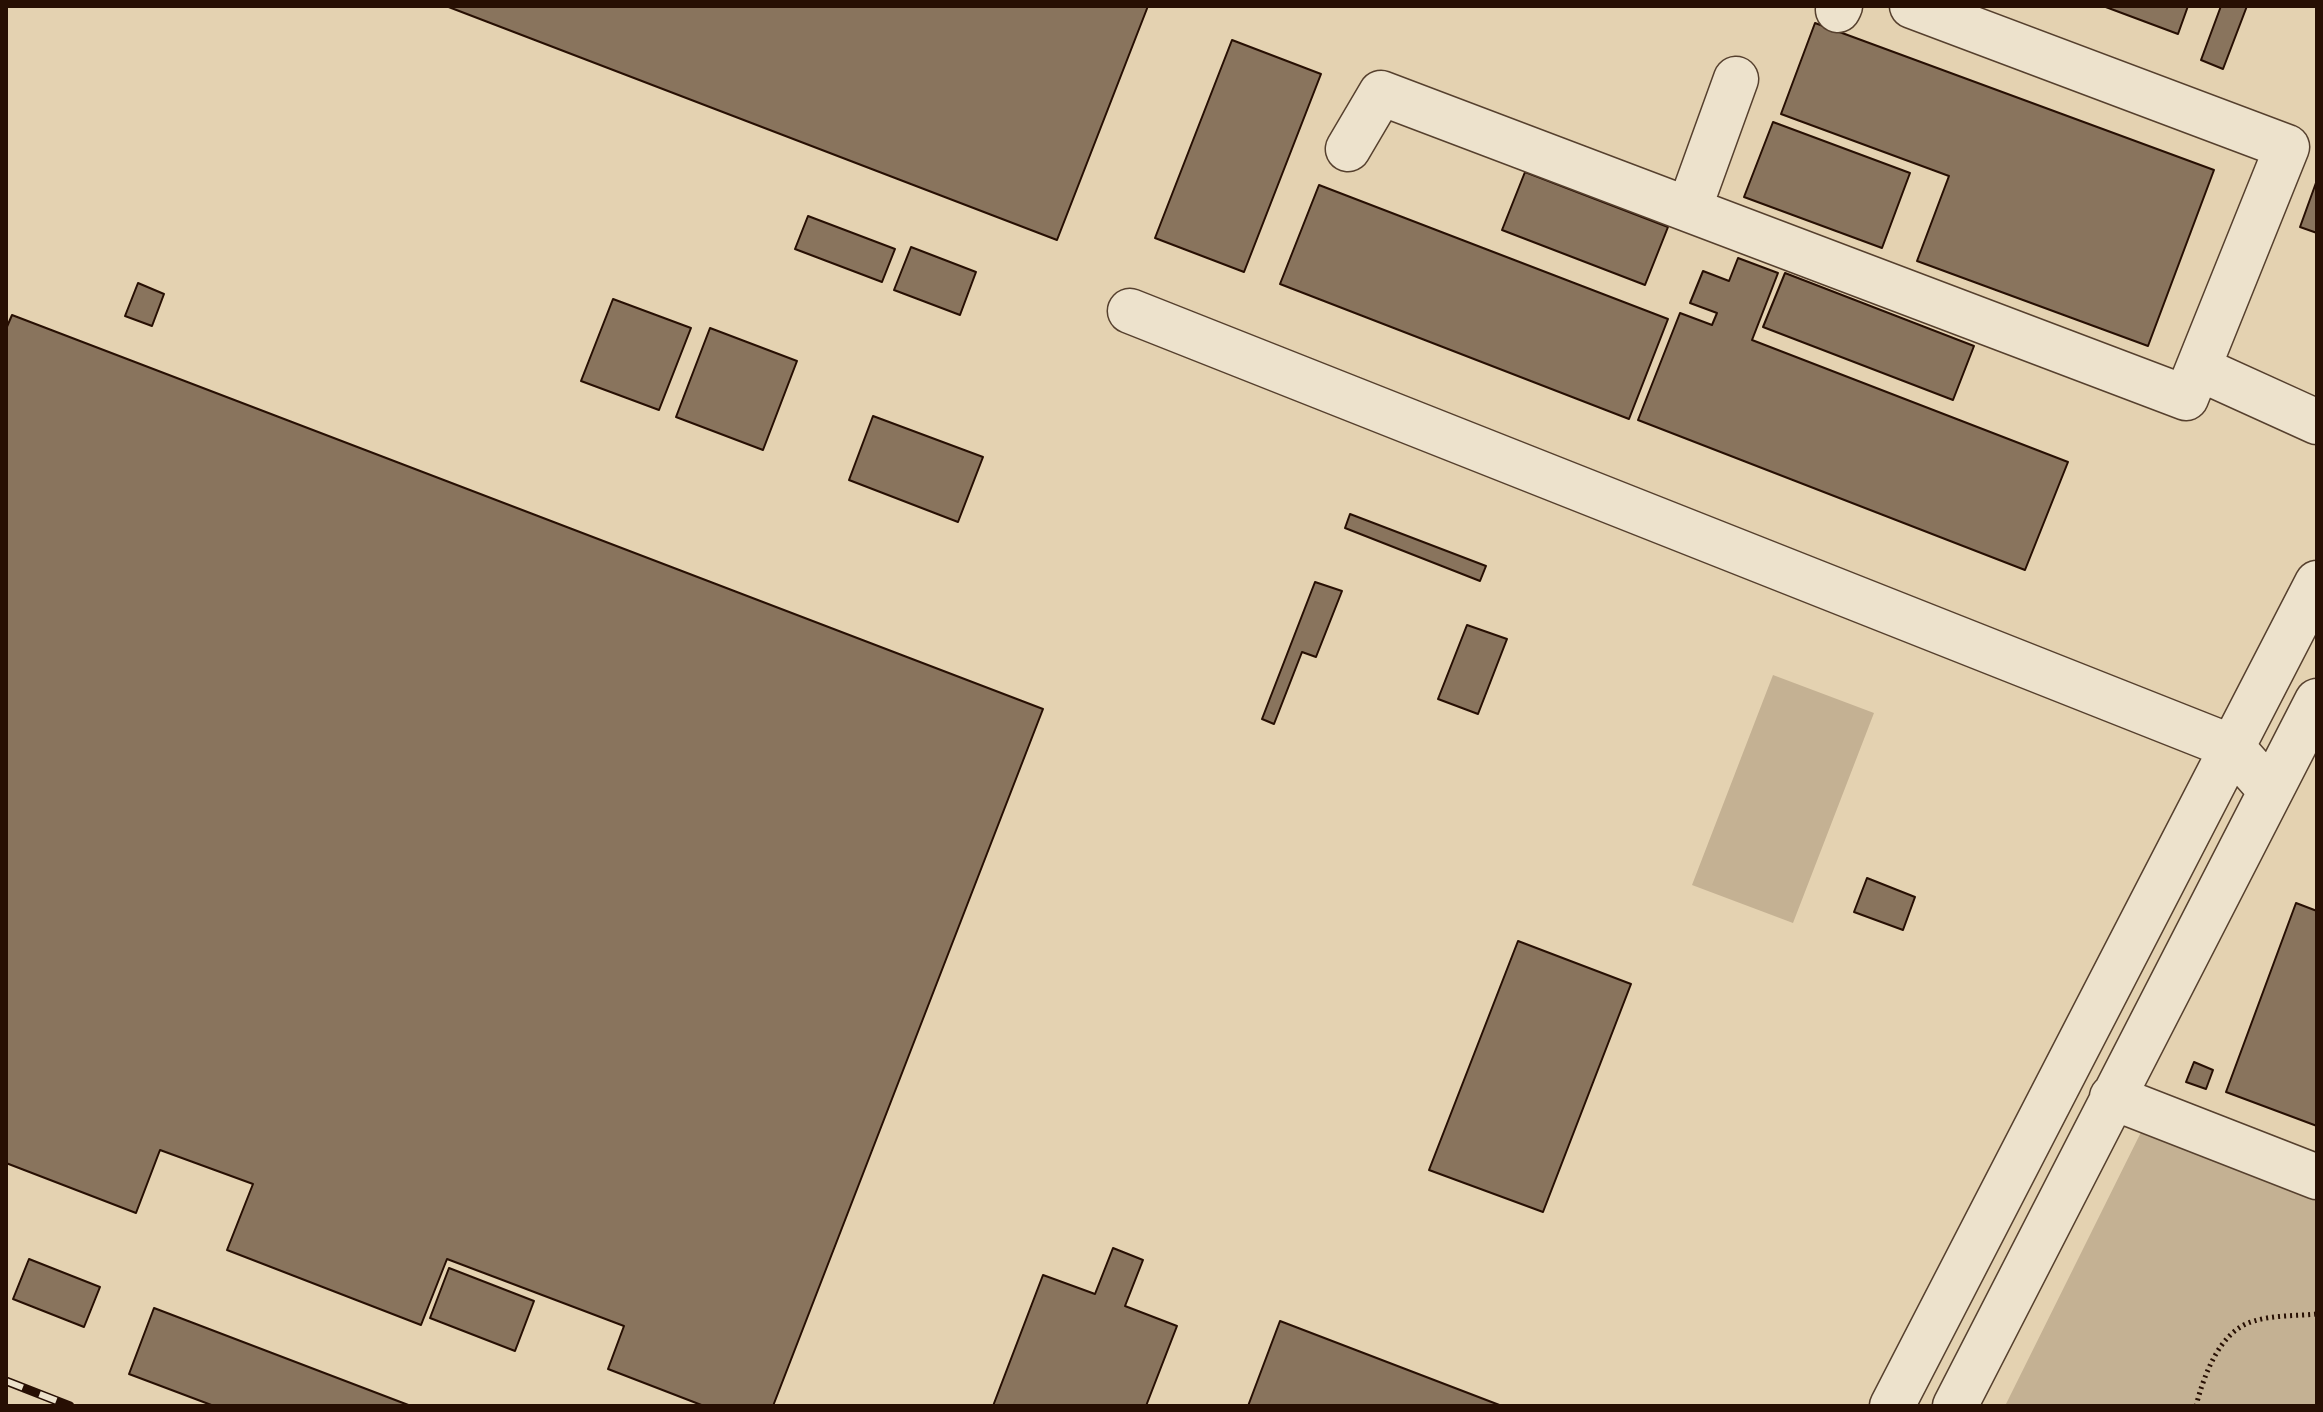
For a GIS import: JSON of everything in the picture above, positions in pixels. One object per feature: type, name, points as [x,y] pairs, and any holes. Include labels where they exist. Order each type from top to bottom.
[{"type":"street","points":[[1348,149],[1381,93],[2186,398],[2287,147],[1912,6]]},
{"type":"street","points":[[1689,209],[1736,79]]},
{"type":"street","points":[[1130,311],[2232,747],[2270,790]]},
{"type":"street","points":[[2198,368],[2317,422]]},
{"type":"street","points":[[1892,1406],[2317,583]]},
{"type":"street","points":[[1955,1406],[2317,701]]},
{"type":"street","points":[[2112,1097],[2317,1177]]},
{"type":"path","points":[[2196,1406],[2203,1381],[2230,1335],[2252,1321],[2317,1314]]},
{"type":"shaded area","points":[[1773,675],[1874,713],[1793,923],[1692,885]]},
{"type":"shaded area","points":[[2159,1096],[2317,1158],[2317,1406],[2005,1406]]},
{"type":"building","points":[[446,6],[1148,6],[1057,240]]},
{"type":"building","points":[[2103,6],[2188,6],[2178,34]]},
{"type":"building","points":[[2221,6],[2247,6],[2223,69],[2201,60]]},
{"type":"building","points":[[1815,23],[2214,170],[2148,346],[1917,261],[1949,176],[1781,114]]},
{"type":"building","points":[[1232,40],[1321,74],[1244,272],[1155,238]]},
{"type":"building","points":[[1773,122],[1910,173],[1882,248],[1744,197]]},
{"type":"building","points":[[1525,172],[1668,227],[1645,285],[1502,230]]},
{"type":"building","points":[[2317,180],[2317,233],[2300,227]]},
{"type":"building","points":[[1319,185],[1668,319],[1629,419],[1280,284]]},
{"type":"building","points":[[808,216],[895,249],[882,282],[795,249]]},
{"type":"building","points":[[911,247],[976,272],[960,315],[894,290]]},
{"type":"building","points":[[1738,258],[1778,273],[1752,340],[2068,462],[2025,570],[1638,420],[1680,313],[1712,325],[1717,313],[1690,303],[1703,271],[1729,281]]},
{"type":"building","points":[[1785,273],[1974,346],[1953,400],[1763,327]]},
{"type":"building","points":[[138,283],[164,294],[152,326],[125,316]]},
{"type":"building","points":[[613,299],[691,328],[659,410],[581,381]]},
{"type":"building","points":[[12,315],[1043,709],[773,1406],[704,1406],[608,1369],[624,1326],[447,1259],[421,1325],[227,1250],[253,1184],[160,1150],[136,1213],[6,1163],[6,329]]},
{"type":"building","points":[[710,328],[797,361],[763,450],[676,417]]},
{"type":"building","points":[[873,416],[983,457],[958,522],[849,480]]},
{"type":"building","points":[[1350,514],[1486,566],[1480,581],[1345,528]]},
{"type":"building","points":[[1315,582],[1342,591],[1316,657],[1302,652],[1274,724],[1262,719]]},
{"type":"building","points":[[1467,625],[1507,639],[1478,714],[1438,699]]},
{"type":"building","points":[[1867,878],[1915,897],[1903,930],[1854,912]]},
{"type":"building","points":[[2296,903],[2317,911],[2317,1126],[2226,1092]]},
{"type":"building","points":[[1518,941],[1631,984],[1543,1212],[1429,1170]]},
{"type":"building","points":[[2194,1062],[2213,1070],[2206,1089],[2186,1082]]},
{"type":"building","points":[[1113,1248],[1143,1260],[1125,1306],[1177,1326],[1146,1406],[993,1406],[1043,1275],[1095,1294]]},
{"type":"building","points":[[29,1259],[100,1287],[84,1327],[13,1299]]},
{"type":"building","points":[[449,1268],[534,1301],[515,1351],[430,1318]]},
{"type":"building","points":[[154,1308],[411,1406],[214,1406],[129,1374]]},
{"type":"building","points":[[1280,1321],[1502,1406],[1248,1406]]},
{"type":"railway","points":[[6,1381],[70,1406]]}]
